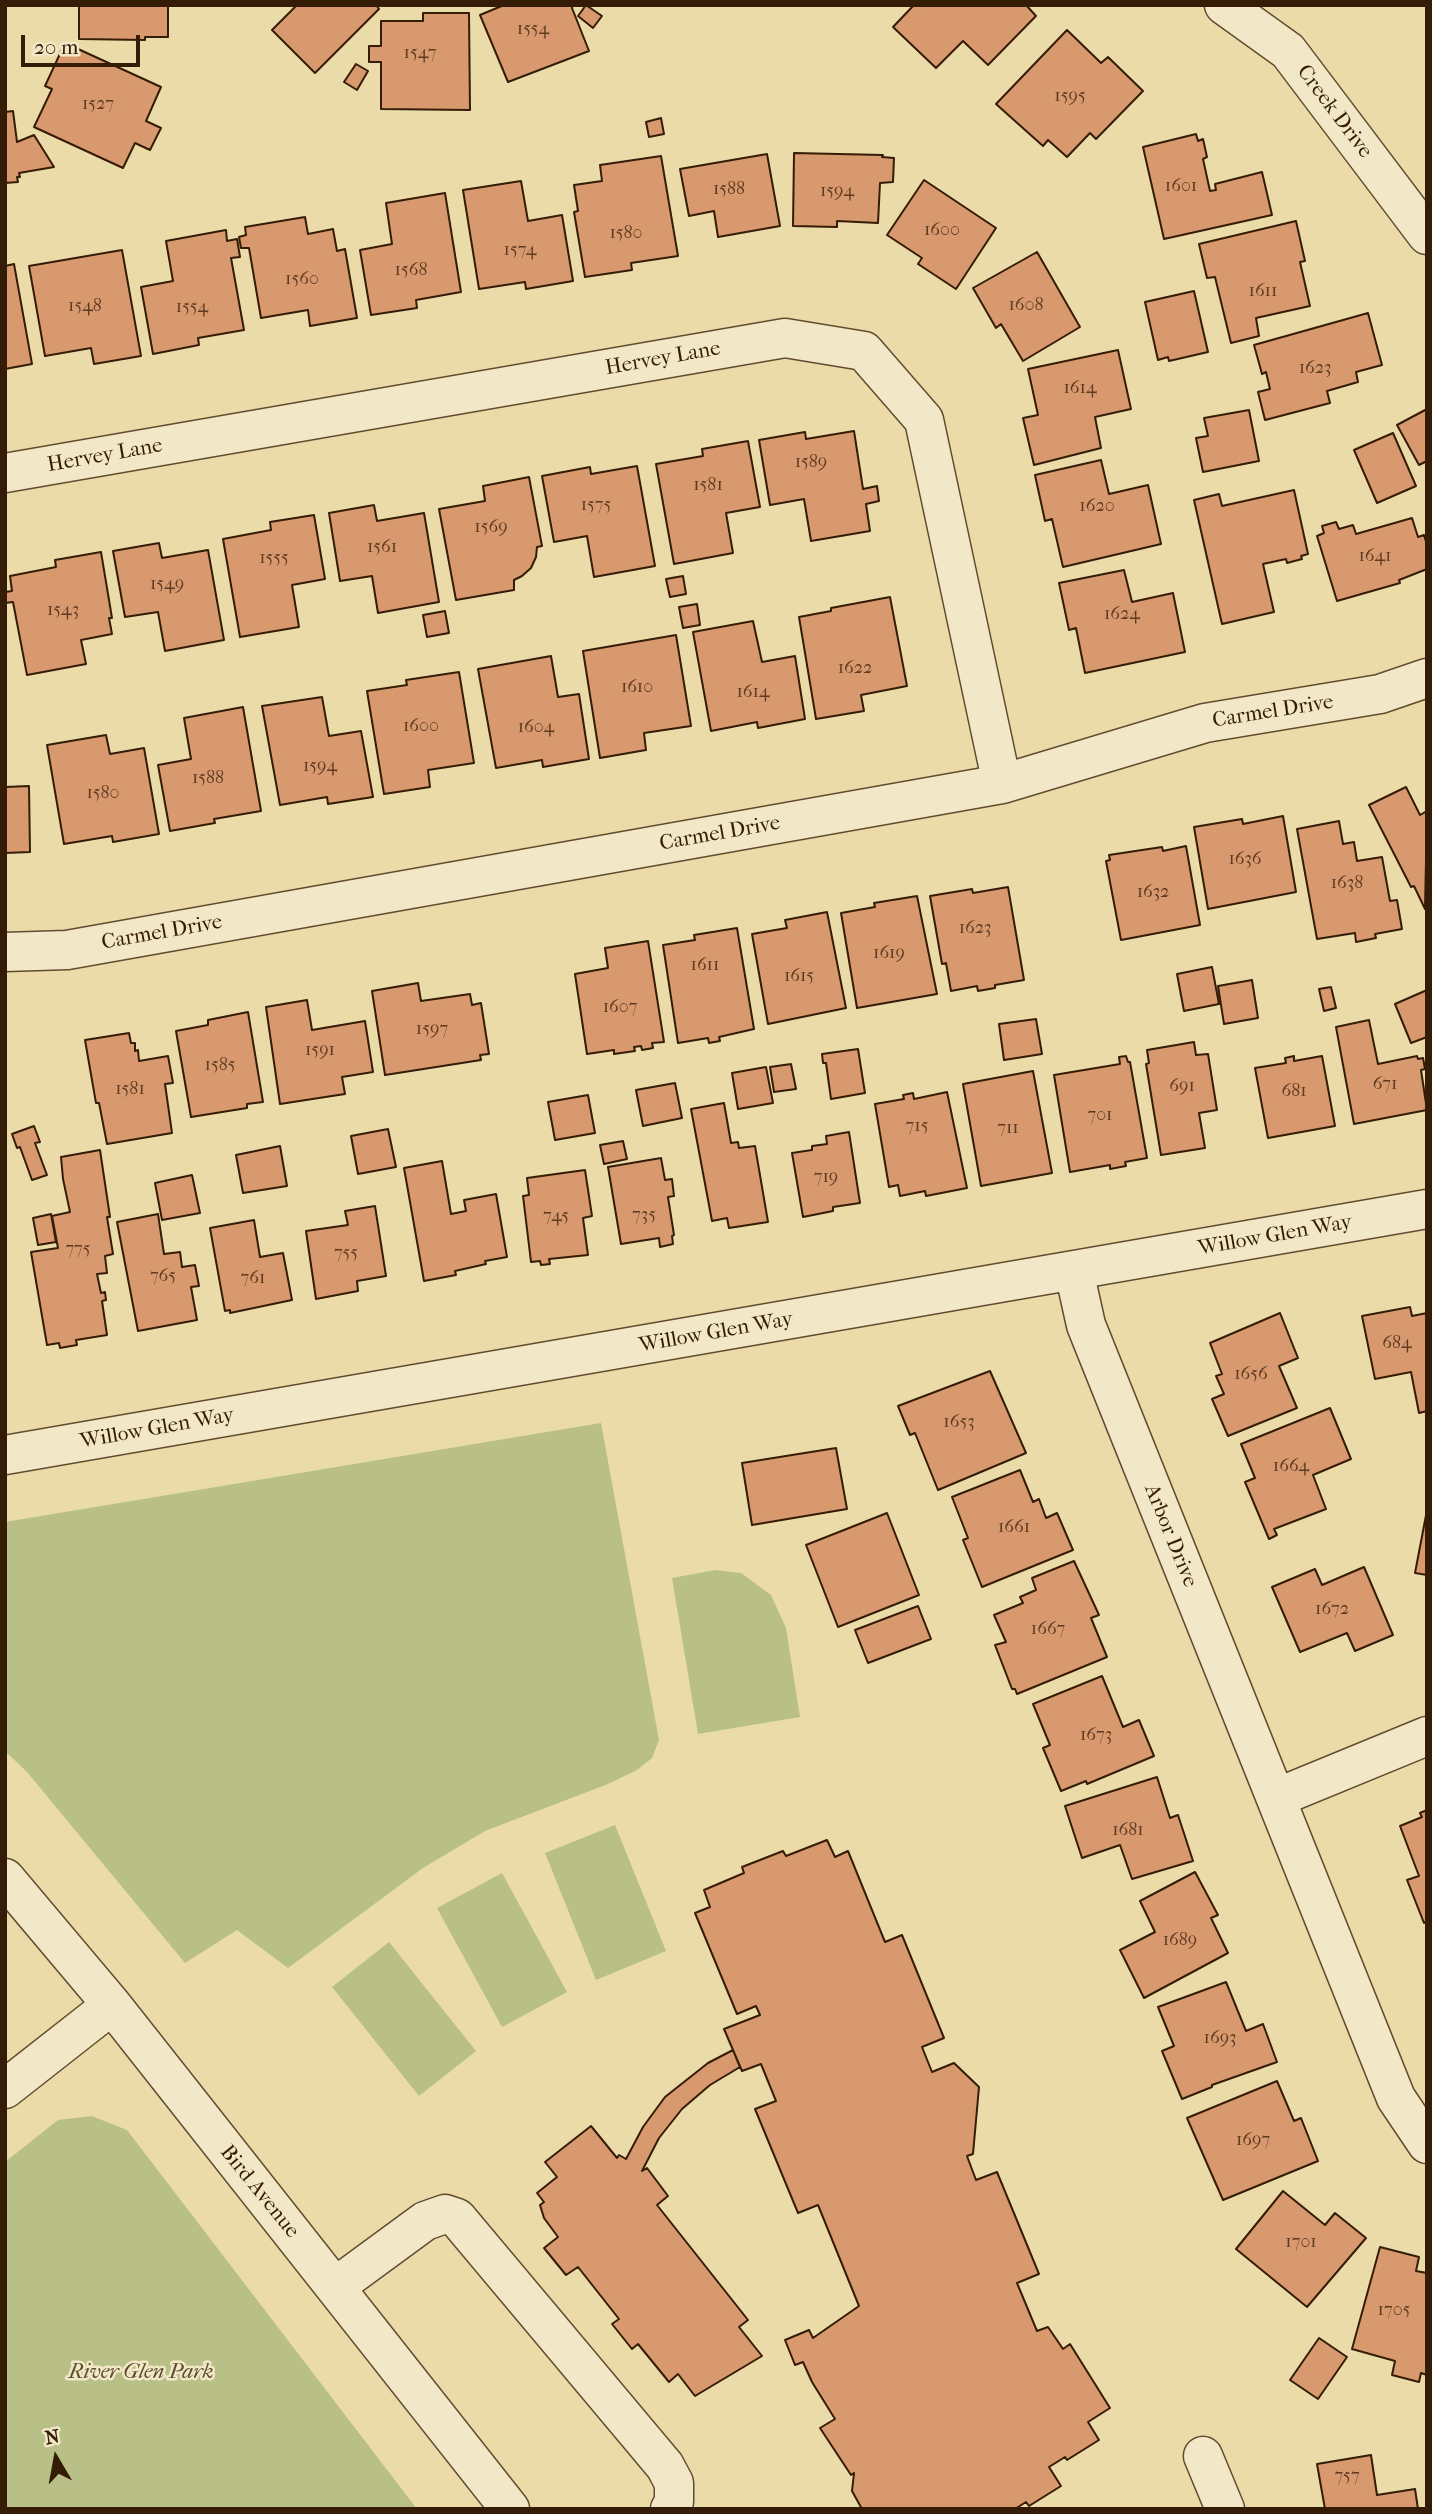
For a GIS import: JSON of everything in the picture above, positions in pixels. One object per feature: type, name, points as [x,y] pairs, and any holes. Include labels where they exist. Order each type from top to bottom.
[{"type":"street","name":"Creek Drive","points":[[1224,5],[1288,51],[1427,235]]},
{"type":"street","name":"Hervey Lane","points":[[5,473],[785,338],[864,351],[925,420],[1002,784]]},
{"type":"street","name":"Carmel Drive","points":[[5,952],[66,950],[1002,784],[1205,723],[1380,694],[1427,678]]},
{"type":"street","name":"Willow Glen Way","points":[[5,1455],[1427,1209]]},
{"type":"street","name":"Arbor Drive","points":[[1074,1271],[1086,1325],[1396,2098],[1427,2144]]},
{"type":"street","points":[[1276,1798],[1427,1736]]},
{"type":"street","name":"Bird Avenue","points":[[5,1878],[112,2006],[510,2509]]},
{"type":"street","points":[[5,2089],[112,2006]]},
{"type":"street","points":[[335,2287],[425,2221],[445,2214],[457,2218],[665,2466],[674,2483],[674,2502],[670,2509]]},
{"type":"street","points":[[1203,2456],[1225,2509]]},
{"type":"green space","points":[[601,1423],[659,1740],[652,1758],[637,1770],[608,1784],[485,1831],[423,1868],[288,1968],[237,1930],[185,1963],[27,1772],[5,1751],[5,1522]]},
{"type":"green space","points":[[715,1570],[741,1573],[771,1595],[786,1628],[800,1717],[698,1734],[672,1578]]},
{"type":"green space","points":[[615,1825],[666,1951],[596,1980],[545,1853]]},
{"type":"green space","points":[[502,1873],[567,1992],[502,2027],[437,1908]]},
{"type":"green space","points":[[389,1942],[476,2051],[419,2096],[332,1987]]},
{"type":"green space","name":"River Glen Park","points":[[92,2116],[127,2130],[417,2509],[5,2509],[5,2162],[58,2120]]},
{"type":"building","points":[[79,5],[168,5],[168,37],[145,37],[145,40],[79,39]]},
{"type":"building","points":[[297,5],[376,5],[379,9],[315,73],[272,30]]},
{"type":"building","points":[[504,5],[573,5],[589,51],[508,82],[480,15]]},
{"type":"building","points":[[586,5],[602,16],[593,28],[578,16]]},
{"type":"building","points":[[914,5],[1026,5],[1036,16],[988,65],[963,41],[936,68],[893,27]]},
{"type":"building","points":[[423,13],[469,13],[470,110],[381,109],[381,62],[369,62],[369,46],[381,46],[381,21],[423,21]]},
{"type":"building","points":[[1067,30],[1101,63],[1108,57],[1143,91],[1096,139],[1090,133],[1067,157],[1048,140],[1043,146],[996,104]]},
{"type":"building","points":[[65,43],[161,87],[146,121],[161,128],[150,150],[135,143],[123,168],[34,127],[52,89],[45,86]]},
{"type":"building","points":[[356,64],[368,71],[357,90],[344,82]]},
{"type":"building","points":[[13,111],[17,142],[34,135],[54,167],[19,173],[18,182],[5,183],[5,112]]},
{"type":"building","points":[[661,118],[664,134],[649,137],[646,122]]},
{"type":"building","points":[[1196,134],[1198,141],[1203,139],[1207,157],[1203,159],[1210,191],[1216,190],[1215,184],[1262,172],[1272,215],[1164,239],[1143,147]]},
{"type":"building","points":[[794,153],[883,155],[882,157],[894,158],[893,182],[880,183],[878,223],[837,221],[837,227],[793,226]]},
{"type":"building","points":[[767,154],[780,226],[718,237],[714,211],[689,216],[680,169]]},
{"type":"building","points":[[661,156],[678,256],[631,263],[632,270],[585,277],[574,212],[578,211],[574,185],[602,181],[600,165]]},
{"type":"building","points":[[924,180],[996,228],[956,289],[918,264],[922,258],[887,235]]},
{"type":"building","points":[[521,181],[528,221],[562,215],[573,281],[526,289],[525,282],[479,289],[463,190]]},
{"type":"building","points":[[445,193],[461,292],[416,300],[417,308],[371,315],[360,250],[392,244],[386,203]]},
{"type":"building","points":[[305,217],[308,234],[333,229],[337,251],[345,249],[357,318],[310,326],[308,310],[261,318],[249,248],[241,248],[239,237],[246,235],[245,227]]},
{"type":"building","points":[[1296,221],[1305,261],[1300,262],[1310,306],[1256,318],[1259,336],[1231,343],[1215,277],[1207,278],[1199,244]]},
{"type":"building","points":[[226,230],[227,241],[237,239],[240,257],[231,258],[244,330],[198,338],[199,345],[153,354],[141,287],[173,281],[166,241]]},
{"type":"building","points":[[122,250],[141,356],[94,364],[91,348],[45,356],[29,266]]},
{"type":"building","points":[[1037,252],[1080,327],[1023,361],[1001,324],[996,328],[973,288]]},
{"type":"building","points":[[14,264],[32,364],[5,369],[5,266]]},
{"type":"building","points":[[1194,291],[1208,352],[1169,361],[1168,357],[1158,360],[1145,302]]},
{"type":"building","points":[[1368,313],[1382,365],[1356,372],[1358,382],[1327,391],[1330,403],[1265,420],[1258,392],[1270,389],[1266,372],[1262,374],[1254,345]]},
{"type":"building","points":[[1118,350],[1131,409],[1095,417],[1101,448],[1034,465],[1023,418],[1038,415],[1028,369]]},
{"type":"building","points":[[1427,409],[1427,461],[1419,465],[1397,425]]},
{"type":"building","points":[[1249,410],[1259,461],[1203,472],[1196,438],[1208,436],[1204,418]]},
{"type":"building","points":[[854,431],[863,489],[877,486],[879,501],[866,504],[870,531],[811,541],[804,499],[770,505],[759,440],[805,432],[806,439]]},
{"type":"building","points":[[1393,433],[1416,486],[1377,503],[1354,450]]},
{"type":"building","points":[[748,441],[760,507],[726,513],[733,553],[674,564],[656,464],[703,456],[702,449]]},
{"type":"building","points":[[1101,460],[1109,494],[1148,485],[1161,544],[1063,567],[1052,519],[1045,521],[1035,475]]},
{"type":"building","points":[[637,466],[655,566],[594,577],[587,536],[554,542],[542,476],[590,467],[591,474]]},
{"type":"building","points":[[529,477],[542,546],[537,547],[531,568],[514,580],[514,590],[456,600],[439,509],[485,501],[483,486]]},
{"type":"building","points":[[1294,490],[1308,554],[1301,556],[1302,559],[1287,563],[1286,559],[1263,564],[1274,612],[1222,624],[1194,500],[1219,494],[1222,506]]},
{"type":"building","points":[[374,505],[377,521],[424,513],[439,602],[378,613],[372,576],[340,581],[329,513]]},
{"type":"building","points":[[314,515],[325,579],[292,585],[299,627],[240,637],[223,539],[271,530],[270,522]]},
{"type":"building","points":[[1412,518],[1418,537],[1424,535],[1427,545],[1427,569],[1399,580],[1400,583],[1337,601],[1317,536],[1324,533],[1322,526],[1336,522],[1339,529],[1353,525],[1356,534]]},
{"type":"building","points":[[159,543],[162,558],[208,550],[224,640],[165,651],[158,612],[125,617],[113,551]]},
{"type":"building","points":[[101,552],[112,618],[109,618],[112,634],[81,640],[86,664],[27,675],[13,602],[5,603],[5,592],[12,591],[10,576],[56,567],[55,560]]},
{"type":"building","points":[[1124,570],[1132,602],[1173,593],[1185,652],[1085,673],[1076,628],[1069,630],[1059,583]]},
{"type":"building","points":[[683,576],[686,594],[670,597],[666,579]]},
{"type":"building","points":[[890,597],[907,686],[861,695],[864,711],[816,719],[799,617]]},
{"type":"building","points":[[697,604],[700,625],[683,628],[679,607]]},
{"type":"building","points":[[445,611],[449,633],[427,637],[423,615]]},
{"type":"building","points":[[753,621],[762,662],[795,656],[805,719],[758,728],[757,722],[711,731],[693,632]]},
{"type":"building","points":[[676,635],[691,726],[644,733],[646,750],[600,758],[583,651]]},
{"type":"building","points":[[551,656],[558,697],[579,694],[589,759],[543,767],[542,760],[496,768],[478,669]]},
{"type":"building","points":[[459,672],[474,763],[428,770],[430,787],[384,794],[367,691],[407,685],[406,680]]},
{"type":"building","points":[[322,697],[329,736],[361,731],[373,797],[328,804],[327,797],[280,805],[262,706]]},
{"type":"building","points":[[243,707],[261,811],[214,819],[215,823],[170,831],[158,765],[191,759],[184,718]]},
{"type":"building","points":[[106,735],[110,754],[144,748],[159,834],[113,842],[112,836],[64,844],[47,745]]},
{"type":"building","points":[[29,786],[30,852],[5,853],[5,787]]},
{"type":"building","points":[[1406,787],[1420,815],[1427,811],[1425,909],[1369,805]]},
{"type":"building","points":[[1283,816],[1296,892],[1208,909],[1194,827],[1242,819],[1243,824]]},
{"type":"building","points":[[1339,821],[1343,844],[1354,842],[1357,861],[1382,857],[1390,901],[1397,900],[1402,929],[1375,934],[1376,938],[1356,942],[1355,933],[1317,939],[1297,829]]},
{"type":"building","points":[[1186,846],[1200,925],[1121,940],[1106,861],[1110,860],[1109,855],[1162,847],[1163,851]]},
{"type":"building","points":[[1008,887],[1024,980],[978,991],[977,986],[951,991],[946,963],[942,964],[930,896],[972,889],[973,893]]},
{"type":"building","points":[[917,896],[937,994],[857,1008],[841,913],[875,907],[874,903]]},
{"type":"building","points":[[827,912],[846,1008],[768,1024],[752,934],[787,928],[785,920]]},
{"type":"building","points":[[737,928],[754,1029],[719,1037],[720,1041],[709,1043],[708,1038],[678,1043],[663,945],[695,940],[694,935]]},
{"type":"building","points":[[648,941],[664,1042],[652,1043],[653,1048],[642,1050],[641,1046],[634,1047],[635,1051],[614,1054],[614,1050],[587,1054],[575,974],[608,968],[605,948]]},
{"type":"building","points":[[1212,967],[1219,1004],[1184,1011],[1177,974]]},
{"type":"building","points":[[1252,980],[1258,1018],[1224,1024],[1218,986]]},
{"type":"building","points":[[418,983],[421,1001],[470,994],[472,1005],[481,1003],[489,1054],[480,1055],[481,1060],[385,1075],[372,991]]},
{"type":"building","points":[[1331,987],[1336,1008],[1324,1011],[1319,989]]},
{"type":"building","points":[[1427,990],[1427,1037],[1411,1043],[1395,1004]]},
{"type":"building","points":[[307,1000],[312,1030],[365,1021],[373,1072],[342,1077],[345,1094],[280,1104],[266,1007]]},
{"type":"building","points":[[248,1012],[263,1102],[247,1104],[247,1108],[191,1117],[176,1031],[208,1025],[208,1020]]},
{"type":"building","points":[[1036,1019],[1042,1054],[1004,1060],[999,1024]]},
{"type":"building","points":[[1369,1020],[1378,1064],[1417,1056],[1418,1059],[1423,1058],[1425,1069],[1421,1070],[1427,1110],[1354,1124],[1336,1027]]},
{"type":"building","points":[[129,1033],[131,1043],[135,1043],[135,1051],[138,1050],[139,1061],[168,1056],[173,1083],[165,1084],[172,1133],[107,1144],[99,1103],[96,1103],[85,1040]]},
{"type":"building","points":[[1194,1042],[1196,1055],[1208,1054],[1217,1110],[1199,1113],[1205,1148],[1161,1155],[1146,1064],[1149,1063],[1147,1050]]},
{"type":"building","points":[[858,1049],[865,1093],[831,1099],[826,1063],[823,1063],[822,1054]]},
{"type":"building","points":[[1126,1056],[1130,1062],[1147,1158],[1125,1162],[1126,1166],[1110,1169],[1110,1165],[1070,1172],[1054,1075],[1120,1064],[1119,1057]]},
{"type":"building","points":[[1294,1056],[1294,1061],[1322,1056],[1335,1126],[1268,1138],[1255,1068],[1286,1063],[1285,1058]]},
{"type":"building","points":[[791,1064],[796,1089],[774,1092],[770,1067]]},
{"type":"building","points":[[766,1067],[773,1103],[738,1109],[732,1073]]},
{"type":"building","points":[[1033,1071],[1052,1173],[981,1186],[963,1084]]},
{"type":"building","points":[[675,1083],[682,1118],[643,1126],[636,1090]]},
{"type":"building","points":[[947,1092],[967,1188],[926,1196],[925,1191],[900,1196],[898,1185],[889,1187],[875,1104],[904,1099],[903,1095],[913,1093],[914,1099]]},
{"type":"building","points":[[588,1095],[595,1133],[555,1140],[548,1102]]},
{"type":"building","points":[[724,1103],[731,1143],[738,1142],[739,1148],[755,1146],[768,1222],[729,1228],[727,1218],[712,1221],[691,1109]]},
{"type":"building","points":[[34,1126],[40,1142],[35,1143],[47,1175],[32,1180],[20,1147],[17,1148],[12,1134]]},
{"type":"building","points":[[388,1129],[396,1167],[358,1174],[351,1136]]},
{"type":"building","points":[[849,1132],[860,1203],[833,1207],[833,1211],[803,1217],[792,1153],[827,1144],[826,1136]]},
{"type":"building","points":[[623,1141],[627,1159],[604,1164],[600,1145]]},
{"type":"building","points":[[280,1146],[287,1186],[243,1193],[236,1155]]},
{"type":"building","points":[[100,1150],[113,1254],[105,1256],[107,1273],[97,1274],[101,1293],[105,1292],[106,1300],[102,1301],[107,1335],[76,1340],[77,1345],[60,1348],[59,1343],[47,1345],[31,1252],[58,1248],[52,1216],[70,1212],[61,1157]]},
{"type":"building","points":[[661,1158],[665,1180],[672,1179],[674,1196],[668,1197],[673,1244],[660,1247],[659,1238],[621,1244],[608,1167]]},
{"type":"building","points":[[442,1161],[451,1214],[466,1211],[464,1200],[496,1194],[507,1257],[455,1271],[456,1275],[424,1281],[404,1168]]},
{"type":"building","points":[[585,1170],[592,1216],[583,1218],[588,1255],[549,1259],[550,1264],[531,1262],[523,1196],[529,1195],[527,1178]]},
{"type":"building","points":[[192,1175],[200,1213],[162,1220],[155,1183]]},
{"type":"building","points":[[375,1206],[386,1276],[357,1281],[358,1291],[316,1299],[306,1231],[348,1225],[345,1211]]},
{"type":"building","points":[[51,1214],[56,1242],[38,1245],[33,1218]]},
{"type":"building","points":[[158,1214],[164,1254],[180,1252],[182,1267],[195,1265],[199,1286],[191,1287],[197,1320],[138,1331],[117,1222]]},
{"type":"building","points":[[254,1220],[260,1257],[283,1253],[292,1300],[230,1313],[230,1310],[225,1311],[210,1228]]},
{"type":"building","points":[[1410,1307],[1412,1316],[1427,1313],[1427,1411],[1419,1413],[1411,1372],[1375,1379],[1362,1316]]},
{"type":"building","points":[[1280,1313],[1298,1358],[1279,1366],[1297,1408],[1228,1436],[1212,1399],[1224,1394],[1216,1376],[1222,1374],[1210,1343]]},
{"type":"building","points":[[990,1371],[1026,1453],[938,1490],[915,1433],[910,1435],[898,1406]]},
{"type":"building","points":[[1330,1408],[1351,1459],[1313,1475],[1326,1509],[1274,1529],[1277,1535],[1269,1539],[1245,1482],[1255,1478],[1241,1444]]},
{"type":"building","points":[[836,1448],[847,1509],[752,1525],[742,1463]]},
{"type":"building","points":[[1020,1470],[1033,1502],[1039,1499],[1046,1518],[1057,1513],[1073,1550],[982,1587],[963,1540],[968,1538],[952,1497]]},
{"type":"building","points":[[1427,1510],[1427,1575],[1415,1573]]},
{"type":"building","points":[[887,1513],[919,1595],[838,1627],[806,1545]]},
{"type":"building","points":[[1074,1561],[1099,1615],[1091,1618],[1107,1657],[1017,1694],[1015,1689],[1012,1689],[995,1645],[1006,1642],[994,1615],[1023,1603],[1020,1597],[1036,1590],[1032,1578]]},
{"type":"building","points":[[1364,1567],[1393,1635],[1355,1651],[1347,1633],[1300,1652],[1272,1587],[1315,1569],[1322,1585]]},
{"type":"building","points":[[918,1606],[931,1639],[868,1663],[855,1630]]},
{"type":"building","points":[[1102,1676],[1123,1727],[1139,1720],[1154,1756],[1087,1784],[1086,1781],[1061,1791],[1043,1748],[1050,1745],[1033,1704]]},
{"type":"building","points":[[1157,1777],[1170,1818],[1178,1815],[1193,1861],[1132,1879],[1120,1845],[1082,1858],[1065,1806]]},
{"type":"building","points":[[1427,1810],[1427,1921],[1424,1923],[1407,1880],[1419,1876],[1400,1826],[1422,1817],[1420,1813]]},
{"type":"building","points":[[827,1840],[835,1857],[848,1851],[885,1942],[902,1935],[944,2038],[922,2047],[932,2072],[954,2063],[979,2087],[973,2154],[967,2156],[976,2180],[997,2172],[1039,2274],[1017,2283],[1037,2331],[1048,2327],[1063,2349],[1070,2344],[1110,2408],[1088,2422],[1099,2440],[1067,2460],[1065,2457],[1049,2467],[1061,2486],[1029,2506],[1026,2502],[1015,2509],[862,2509],[852,2491],[854,2473],[851,2475],[820,2428],[835,2419],[803,2362],[795,2365],[785,2340],[809,2330],[813,2338],[859,2306],[818,2205],[798,2213],[755,2109],[776,2101],[761,2064],[742,2071],[724,2029],[760,2015],[756,2006],[737,2014],[695,1913],[710,1907],[704,1890],[744,1873],[742,1867],[783,1851],[786,1856]]},
{"type":"building","points":[[1195,1872],[1218,1915],[1211,1918],[1228,1953],[1144,1998],[1120,1950],[1155,1932],[1140,1901]]},
{"type":"building","points":[[1226,1982],[1246,2031],[1263,2024],[1277,2062],[1212,2085],[1182,2099],[1162,2051],[1174,2046],[1158,2007]]},
{"type":"building","points":[[733,2050],[740,2067],[710,2085],[682,2109],[659,2138],[642,2171],[647,2168],[668,2196],[657,2205],[748,2320],[739,2327],[762,2356],[695,2396],[678,2374],[669,2382],[638,2344],[632,2349],[612,2324],[619,2319],[578,2267],[566,2275],[544,2248],[558,2237],[544,2218],[540,2205],[544,2202],[537,2193],[557,2177],[545,2162],[591,2126],[617,2158],[619,2155],[626,2159],[643,2127],[665,2097],[708,2063]]},
{"type":"building","points":[[1277,2081],[1294,2121],[1301,2118],[1318,2161],[1223,2200],[1187,2118]]},
{"type":"building","points":[[1283,2191],[1325,2225],[1335,2213],[1366,2238],[1307,2307],[1236,2249]]},
{"type":"building","points":[[1380,2247],[1419,2257],[1416,2271],[1427,2273],[1427,2375],[1421,2373],[1419,2382],[1392,2375],[1395,2361],[1352,2349]]},
{"type":"building","points":[[1319,2338],[1347,2357],[1318,2399],[1290,2380]]},
{"type":"building","points":[[1371,2455],[1377,2495],[1415,2489],[1418,2509],[1325,2509],[1317,2464]]}]
